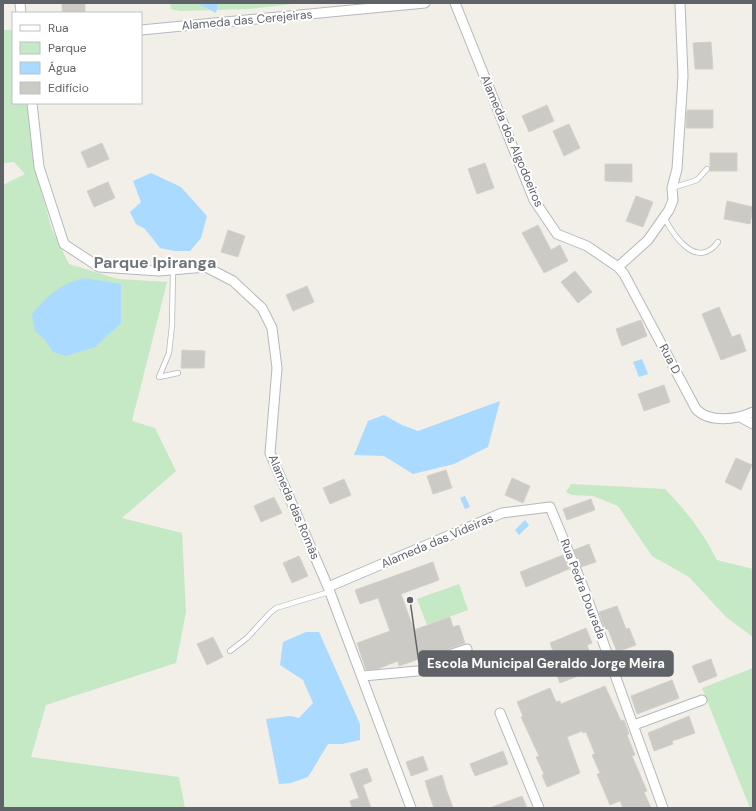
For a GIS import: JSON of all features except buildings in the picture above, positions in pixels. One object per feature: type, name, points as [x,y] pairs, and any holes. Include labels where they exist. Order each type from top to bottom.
[{"type":"street","name":"Alameda das Cerejeiras","points":[[142,30],[425,3]]},
{"type":"street","name":"Alameda dos Algodoeiros","points":[[455,3],[534,200],[557,234],[587,246],[618,267]]},
{"type":"street","points":[[618,267],[648,240],[669,210],[673,200],[672,188],[677,169],[683,76],[680,3]]},
{"type":"street","name":"Alameda das Romãs","points":[[32,104],[39,167],[64,244],[100,267],[159,271],[206,267],[233,281],[262,308],[272,328],[277,368],[270,453],[328,590],[411,808]]},
{"type":"street","name":"Rua D","points":[[618,267],[637,297],[696,409],[707,418],[742,418]]},
{"type":"street","points":[[742,418],[753,412]]},
{"type":"street","points":[[742,418],[753,424]]},
{"type":"street","name":"Alameda das Videiras","points":[[328,590],[502,513],[550,507]]},
{"type":"street","name":"Rua Pedra Dourada","points":[[550,507],[584,589],[663,808]]},
{"type":"street","points":[[362,676],[450,668],[443,657],[468,648]]},
{"type":"street","points":[[634,725],[702,700]]},
{"type":"street","points":[[500,713],[540,808]]},
{"type":"lane","points":[[672,188],[697,180],[707,169]]},
{"type":"lane","points":[[664,217],[672,233],[692,252],[701,253],[713,248],[718,242]]},
{"type":"lane","points":[[173,270],[172,325],[169,353],[159,377],[178,373]]},
{"type":"lane","points":[[230,651],[247,638],[276,608],[328,590]]},
{"type":"green space","points":[[170,3],[300,3],[249,9],[180,11],[171,9]]},
{"type":"green space","points":[[3,30],[12,30],[12,104],[27,104],[35,169],[52,230],[69,264],[118,279],[167,282],[132,421],[155,428],[176,471],[122,518],[182,533],[186,612],[176,663],[46,705],[31,757],[179,777],[185,808],[3,808],[3,185],[25,174],[14,162],[3,163]]},
{"type":"green space","points":[[571,484],[665,489],[694,523],[706,540],[717,560],[753,569],[753,637],[726,617],[689,577],[652,556],[618,506],[593,496],[572,495],[566,492]]},
{"type":"green space","points":[[459,584],[468,610],[427,625],[417,599]]},
{"type":"green space","points":[[753,668],[753,808],[750,808],[702,688]]},
{"type":"water","points":[[197,3],[218,3],[216,13]]},
{"type":"water","points":[[151,173],[181,187],[207,216],[201,238],[190,251],[175,251],[160,248],[145,229],[136,224],[130,212],[141,202],[133,181]]},
{"type":"water","points":[[84,278],[121,284],[121,323],[95,347],[66,356],[53,352],[45,340],[35,331],[32,314],[43,302],[61,287]]},
{"type":"water","points":[[642,359],[648,374],[639,377],[633,362]]},
{"type":"water","points":[[500,401],[488,447],[454,464],[413,474],[384,456],[354,455],[368,421],[384,415],[402,425],[418,431]]},
{"type":"water","points":[[465,496],[470,507],[465,509],[460,498]]},
{"type":"water","points":[[525,520],[529,525],[519,535],[515,530]]},
{"type":"water","points":[[306,632],[319,632],[360,724],[360,740],[342,744],[328,744],[308,777],[291,783],[279,784],[266,719],[290,716],[299,718],[313,703],[303,680],[280,665],[283,642]]},
{"type":"place","name":"Escola Municipal Geraldo Jorge Meira","points":[[410,600]]},
{"type":"district","name":"Parque Ipiranga","points":[[155,262]]}]
